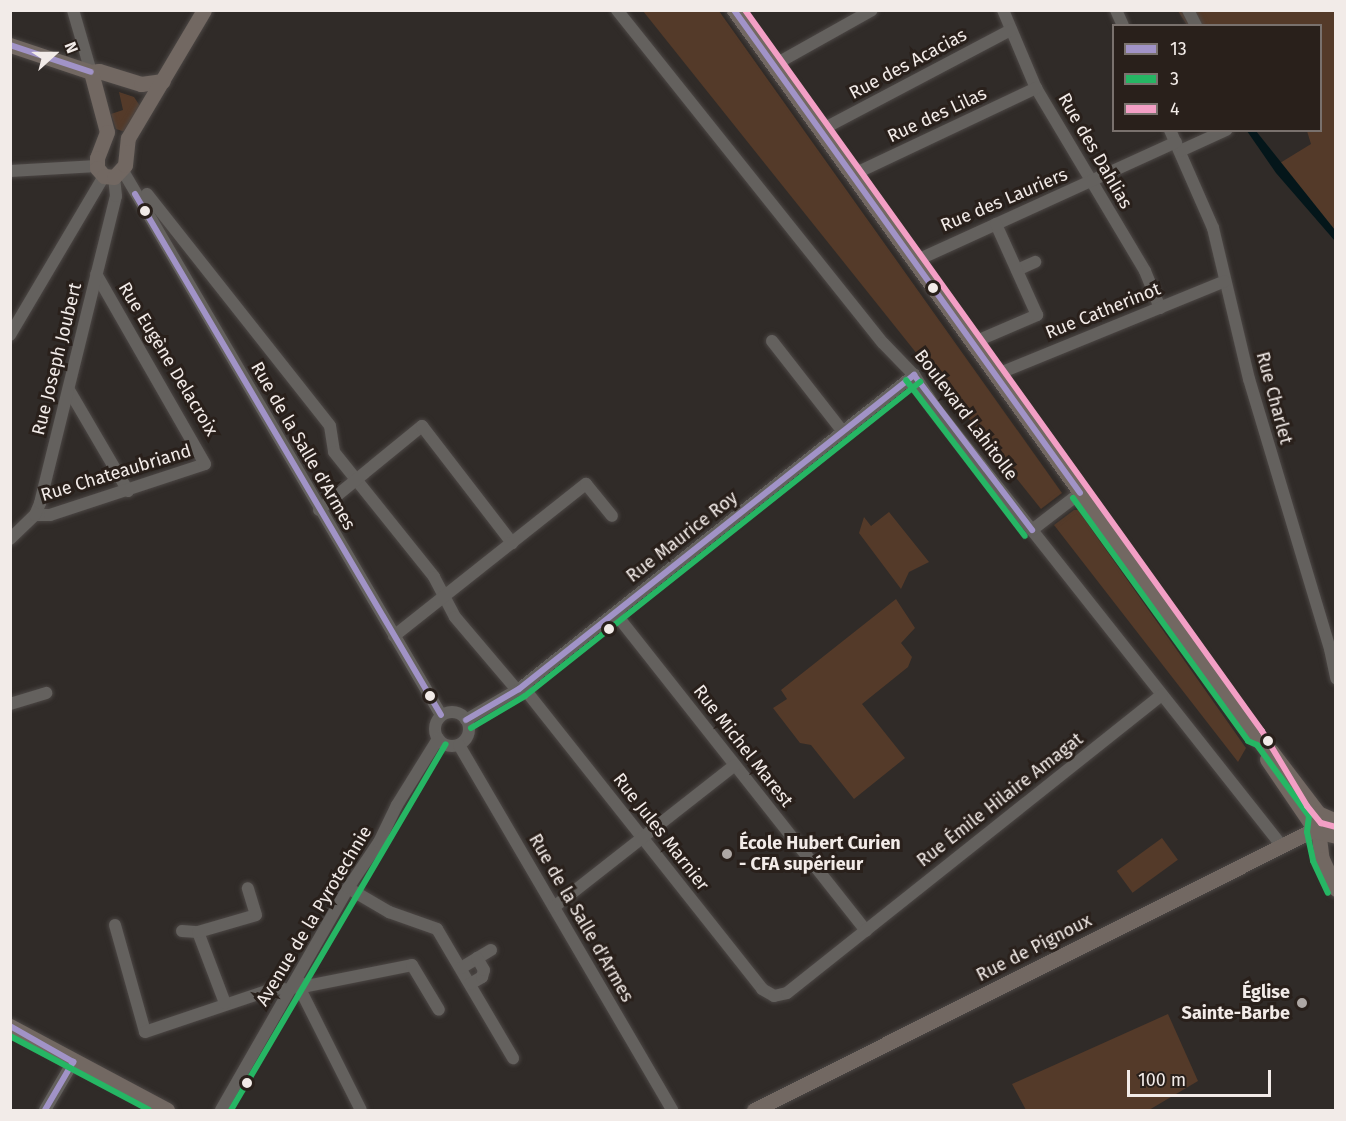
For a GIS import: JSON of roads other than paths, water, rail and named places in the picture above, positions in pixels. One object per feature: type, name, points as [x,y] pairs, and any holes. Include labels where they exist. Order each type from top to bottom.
[{"type":"main road","points":[[104,174],[163,81],[204,10]]},
{"type":"main road","points":[[734,10],[1255,736],[1274,773],[1316,831],[1322,859],[1335,889]]},
{"type":"main road","points":[[10,45],[91,72],[99,71],[141,84],[163,81]]},
{"type":"main road","points":[[91,72],[107,132],[104,174]]},
{"type":"main road","points":[[98,94],[101,84],[108,79],[126,79],[146,100],[144,111]]},
{"type":"main road","points":[[1255,736],[1262,737],[1275,758],[1331,818]]},
{"type":"main road","name":"Rue de Pignoux","points":[[754,1110],[1281,845],[1316,831],[1331,818]]},
{"type":"main road","points":[[1316,831],[1335,837]]},
{"type":"main road","points":[[10,1026],[73,1062],[90,1076],[158,1110]]},
{"type":"main road","points":[[73,1062],[94,1068],[167,1110]]},
{"type":"street","points":[[73,10],[91,72]]},
{"type":"street","name":"Boulevard Lahitolle","points":[[617,10],[883,343],[914,375],[937,410],[1281,845]]},
{"type":"street","points":[[774,65],[872,10]]},
{"type":"street","name":"Rue des Dahlias","points":[[1003,10],[1036,88],[1145,271],[1160,308]]},
{"type":"street","points":[[1116,10],[1122,24]]},
{"type":"street","points":[[1188,10],[1195,24]]},
{"type":"street","name":"Rue des Acacias","points":[[821,130],[1011,30]]},
{"type":"street","name":"Rue des Lilas","points":[[852,175],[1036,88]]},
{"type":"street","name":"Rue des Lauriers","points":[[913,262],[1175,141],[1217,132]]},
{"type":"street","name":"Rue Charlet","points":[[1175,141],[1209,215],[1265,436],[1330,649],[1335,678]]},
{"type":"street","points":[[10,171],[104,174],[141,194]]},
{"type":"street","points":[[10,335],[104,174]]},
{"type":"street","name":"Rue Joseph Joubert","points":[[35,515],[69,390],[116,196],[104,174]]},
{"type":"street","name":"Rue Jules Marnier","points":[[141,194],[330,426],[334,452],[434,577],[455,617],[520,688],[643,838],[762,989],[774,996]]},
{"type":"street","name":"Rue de la Salle d'Armes","points":[[141,194],[319,510],[441,715]]},
{"type":"street","points":[[972,343],[1037,315],[996,224]]},
{"type":"street","points":[[1017,270],[1035,262]]},
{"type":"street","name":"Rue Eugène Delacroix","points":[[96,274],[205,464]]},
{"type":"street","name":"Rue Catherinot","points":[[995,375],[1225,281]]},
{"type":"street","points":[[772,341],[843,432]]},
{"type":"street","name":"Rue Maurice Roy","points":[[466,720],[520,688],[914,375]]},
{"type":"street","points":[[69,390],[128,490]]},
{"type":"street","points":[[319,510],[422,426],[512,543]]},
{"type":"street","name":"Rue Chateaubriand","points":[[35,515],[50,515],[205,464]]},
{"type":"street","points":[[394,636],[586,484],[612,516]]},
{"type":"street","points":[[1032,530],[1080,493]]},
{"type":"street","points":[[10,539],[35,515]]},
{"type":"street","name":"Rue Michel Marest","points":[[615,613],[866,931]]},
{"type":"street","points":[[10,704],[46,693]]},
{"type":"street","name":"Rue Émile Hilaire Amagat","points":[[774,996],[787,993],[1162,695]]},
{"type":"street","points":[[455,712],[466,720],[466,738],[459,745],[444,744],[438,739],[435,726],[441,715],[455,712]]},
{"type":"street","name":"Avenue de la Pyrotechnie","points":[[220,1110],[348,888],[379,842],[397,804],[438,739]]},
{"type":"street","name":"Rue de la Salle d'Armes","points":[[459,745],[672,1110]]},
{"type":"street","points":[[554,908],[735,765]]},
{"type":"street","points":[[182,931],[198,932],[256,915],[248,888]]},
{"type":"street","points":[[348,888],[389,912],[437,929],[513,1058]]},
{"type":"street","points":[[116,925],[145,1032],[276,988],[307,986],[412,965],[439,1010]]},
{"type":"street","points":[[198,932],[225,1004]]},
{"type":"street","points":[[461,968],[491,950]]},
{"type":"street","points":[[470,984],[482,977],[484,970],[477,958]]},
{"type":"street","points":[[293,986],[361,1110]]},
{"type":"street","points":[[45,1110],[73,1062]]},
{"type":"place","name":"École Hubert Curien - CFA supérieur","points":[[727,854]]},
{"type":"place","name":"Église Sainte-Barbe","points":[[1302,1003]]}]
